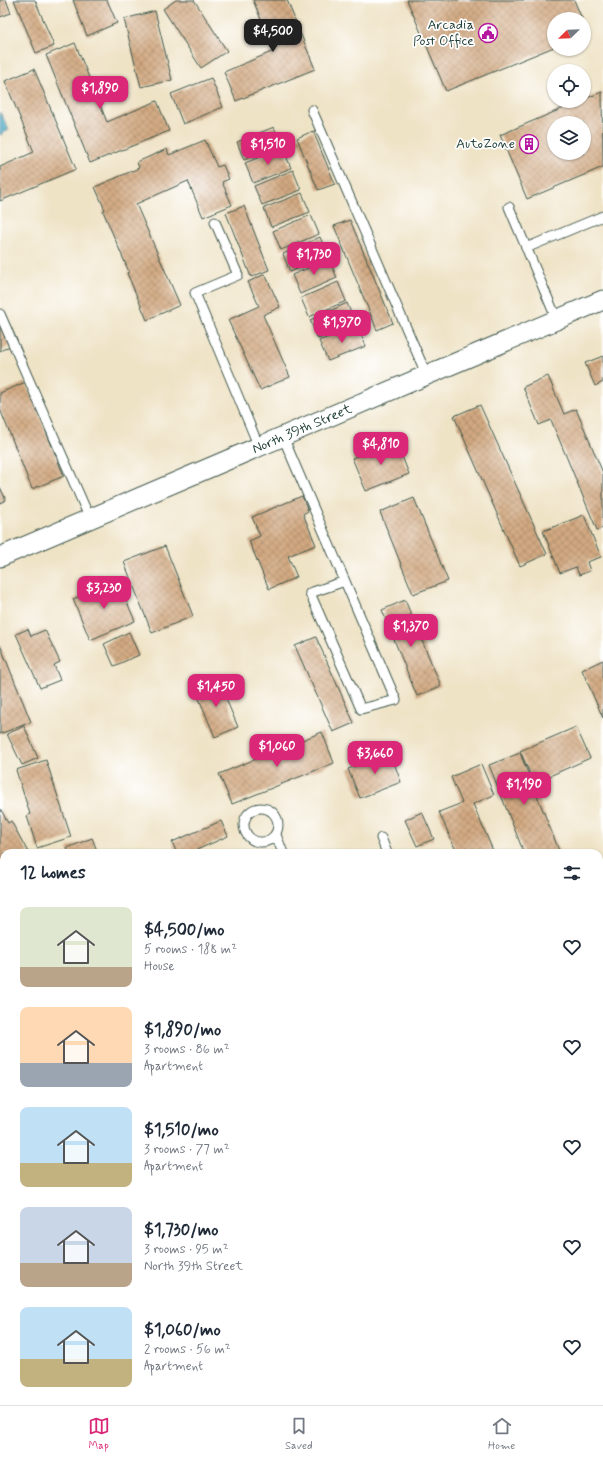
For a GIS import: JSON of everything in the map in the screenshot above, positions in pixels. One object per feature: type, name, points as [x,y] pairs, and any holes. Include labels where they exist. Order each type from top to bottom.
[{"type":"street","name":"North 39th Street","points":[[0,557],[603,300]]},
{"type":"lane","points":[[312,110],[427,376]]},
{"type":"lane","points":[[509,207],[557,320]]},
{"type":"lane","points":[[526,248],[603,216]]},
{"type":"lane","points":[[215,222],[238,275],[196,293],[259,447]]},
{"type":"lane","points":[[0,314],[90,518]]},
{"type":"lane","points":[[284,437],[396,700],[361,709],[310,594],[345,581]]},
{"type":"lane","points":[[276,835],[281,849]]},
{"type":"lane","points":[[381,838],[385,849]]},
{"type":"water","points":[[0,112],[9,130],[0,135]]},
{"type":"building","points":[[0,0],[6,0],[11,13],[0,17]]},
{"type":"building","points":[[14,0],[35,0],[54,46],[36,53]]},
{"type":"building","points":[[73,0],[107,0],[117,23],[87,36]]},
{"type":"building","points":[[176,0],[194,0],[227,51],[201,68],[163,9]]},
{"type":"building","points":[[253,0],[287,0],[315,69],[236,101],[224,72],[274,51]]},
{"type":"building","name":"Arcadia Post Office","points":[[407,0],[574,0],[579,12],[547,12],[547,50],[446,91]]},
{"type":"building","points":[[155,11],[172,80],[141,87],[124,19]]},
{"type":"building","points":[[75,43],[107,122],[157,101],[169,131],[90,163],[46,55]]},
{"type":"building","points":[[34,69],[76,169],[0,201],[0,167],[34,152],[5,81]]},
{"type":"building","points":[[211,78],[223,107],[183,124],[171,94]]},
{"type":"building","name":"AutoZone","points":[[602,92],[603,167],[527,199],[500,135],[564,108],[591,108],[591,96]]},
{"type":"building","points":[[274,127],[282,145],[244,160],[237,142]]},
{"type":"building","points":[[313,131],[335,184],[318,190],[297,138]]},
{"type":"building","points":[[205,140],[217,167],[223,165],[229,179],[222,182],[232,205],[203,217],[188,181],[136,204],[180,305],[147,320],[127,273],[129,272],[103,211],[105,210],[95,187],[139,168],[137,162],[167,149],[169,155]]},
{"type":"building","points":[[283,148],[291,168],[253,183],[245,163]]},
{"type":"building","points":[[293,170],[301,190],[262,205],[254,186]]},
{"type":"building","points":[[302,193],[310,212],[271,227],[264,208]]},
{"type":"building","points":[[244,206],[269,270],[251,277],[226,213]]},
{"type":"building","points":[[311,215],[319,234],[281,250],[273,231]]},
{"type":"building","points":[[350,220],[393,323],[377,330],[334,226]]},
{"type":"building","points":[[320,237],[328,256],[290,272],[283,254]]},
{"type":"building","points":[[329,259],[337,278],[300,294],[292,275]]},
{"type":"building","points":[[265,274],[280,307],[263,315],[290,377],[260,390],[228,320],[259,306],[248,282]]},
{"type":"building","points":[[338,282],[346,301],[309,317],[301,298]]},
{"type":"building","points":[[347,303],[355,323],[318,339],[310,320]]},
{"type":"building","points":[[0,323],[12,345],[0,351]]},
{"type":"building","points":[[357,326],[366,346],[328,361],[319,341]]},
{"type":"building","points":[[603,356],[603,382],[595,386],[585,363]]},
{"type":"building","points":[[548,376],[564,414],[576,409],[603,473],[603,528],[597,530],[551,420],[539,425],[523,387]]},
{"type":"building","points":[[26,382],[64,476],[32,489],[0,409],[0,393]]},
{"type":"building","points":[[480,405],[547,554],[520,566],[454,416]]},
{"type":"building","points":[[396,441],[409,474],[366,491],[352,458]]},
{"type":"building","points":[[0,487],[6,500],[0,503]]},
{"type":"building","points":[[302,496],[308,511],[303,514],[316,545],[288,556],[297,577],[269,589],[249,541],[260,536],[252,517]]},
{"type":"building","points":[[414,498],[448,581],[413,594],[380,512]]},
{"type":"building","points":[[584,515],[601,557],[587,562],[590,571],[579,575],[576,567],[560,573],[543,531]]},
{"type":"building","points":[[165,546],[193,616],[152,633],[124,562]]},
{"type":"building","points":[[118,581],[135,621],[90,640],[73,599]]},
{"type":"building","points":[[405,600],[441,686],[417,696],[382,610]]},
{"type":"building","points":[[28,629],[31,636],[45,630],[60,662],[54,665],[60,680],[40,688],[16,634]]},
{"type":"building","points":[[129,632],[139,655],[114,666],[104,644]]},
{"type":"building","points":[[316,637],[354,723],[333,732],[295,646]]},
{"type":"building","points":[[0,645],[31,722],[0,734]]},
{"type":"building","points":[[603,660],[603,718],[582,670]]},
{"type":"building","points":[[218,680],[238,727],[215,737],[195,689]]},
{"type":"building","points":[[24,726],[38,758],[22,765],[7,734]]},
{"type":"building","points":[[576,727],[590,758],[534,783],[520,751]]},
{"type":"building","points":[[322,732],[334,763],[232,804],[219,774]]},
{"type":"building","points":[[390,752],[401,782],[360,798],[348,769]]},
{"type":"building","points":[[520,753],[558,849],[522,849],[489,765]]},
{"type":"building","points":[[46,760],[71,837],[37,848],[27,816],[30,814],[16,770]]},
{"type":"building","points":[[481,764],[494,795],[473,804],[492,849],[455,849],[439,812],[462,803],[451,777]]},
{"type":"building","points":[[0,808],[8,823],[11,821],[26,849],[0,849]]},
{"type":"building","points":[[422,812],[434,839],[417,846],[405,820]]},
{"type":"building","points":[[221,821],[228,836],[199,849],[175,849],[172,842]]},
{"type":"building","points":[[92,838],[96,849],[67,849]]},
{"type":"place","name":"Arcadia Post Office","points":[[488,33]]},
{"type":"place","name":"AutoZone","points":[[529,144]]}]
